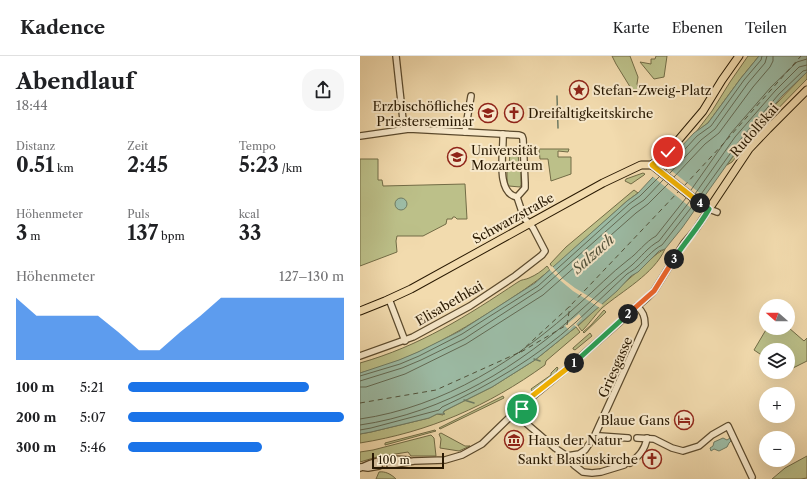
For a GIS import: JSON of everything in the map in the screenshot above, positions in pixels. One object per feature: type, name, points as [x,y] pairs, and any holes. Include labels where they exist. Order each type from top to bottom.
[{"type":"main road","points":[[709,209],[655,167],[703,111],[739,56]]},
{"type":"main road","name":"Rudolfskai","points":[[709,209],[750,149],[768,128],[807,90]]},
{"type":"main road","name":"Schwarzstraße","points":[[360,310],[389,299],[528,223],[624,173],[641,165],[655,167]]},
{"type":"street","points":[[396,56],[407,129]]},
{"type":"street","points":[[465,132],[471,96]]},
{"type":"street","points":[[360,136],[407,129],[522,136],[525,188],[517,197]]},
{"type":"street","points":[[503,134],[503,182],[507,192],[517,197]]},
{"type":"street","points":[[517,197],[524,218],[528,223]]},
{"type":"street","points":[[390,465],[414,461],[445,460],[454,458],[467,453],[482,444],[512,415],[510,409],[512,406],[518,405],[520,407],[570,366],[654,291],[684,243],[701,222],[709,209],[717,212]]},
{"type":"street","name":"Elisabethkai","points":[[360,356],[405,340],[470,306],[515,276],[542,255],[545,251],[528,223]]},
{"type":"street","points":[[389,299],[405,340]]},
{"type":"street","name":"Griesgasse","points":[[567,456],[579,454],[585,450],[594,437],[645,325],[644,312],[638,306]]},
{"type":"street","points":[[527,424],[567,456],[574,466],[583,472],[588,473],[601,472],[627,464],[640,455],[646,444],[646,438]]},
{"type":"street","points":[[637,438],[657,440],[675,450],[683,451],[696,448],[712,435],[728,426],[752,477]]},
{"type":"street","points":[[594,437],[628,438]]},
{"type":"street","points":[[360,467],[373,462],[389,460],[414,461]]},
{"type":"street","points":[[360,467],[368,468],[378,466]]},
{"type":"green space","points":[[612,56],[630,56],[638,77],[637,84],[639,90],[632,90]]},
{"type":"green space","points":[[656,56],[667,56],[664,77],[654,79],[640,62],[651,64],[651,59],[655,59]]},
{"type":"green space","points":[[748,56],[759,56],[708,123],[696,132],[712,111]]},
{"type":"green space","points":[[807,72],[807,79],[758,129],[732,162],[727,165],[745,140]]},
{"type":"green space","points":[[539,149],[569,149],[568,152],[558,151],[558,157],[571,157],[571,174],[551,181],[548,159],[540,159]]},
{"type":"green space","points":[[513,151],[518,153],[519,165],[514,162],[509,165],[510,153]]},
{"type":"green space","points":[[360,159],[378,159],[378,180],[382,180],[383,186],[465,184],[467,219],[457,219],[453,217],[452,219],[447,219],[446,224],[423,236],[397,236],[397,252],[360,266]]},
{"type":"green space","points":[[507,168],[516,170],[521,168],[520,187],[507,185]]},
{"type":"green space","points":[[643,173],[645,174],[631,184],[625,181],[626,179]]},
{"type":"green space","points":[[634,190],[638,193],[627,201],[553,268],[550,264],[566,247]]},
{"type":"green space","points":[[665,249],[660,258],[646,274],[602,308],[582,331],[578,326],[654,256]]},
{"type":"green space","points":[[547,266],[550,270],[531,285],[449,337],[397,361],[360,373],[360,363],[403,348],[423,339],[480,307],[519,281],[528,279]]},
{"type":"green space","points":[[604,310],[606,312],[584,333],[583,332]]},
{"type":"green space","points":[[576,327],[580,332],[546,361],[545,365],[524,380],[480,405],[410,432],[360,443],[360,434],[429,418],[437,414],[443,415],[444,411],[492,387],[535,360]]},
{"type":"green space","points":[[590,333],[592,336],[575,350],[573,349],[573,348]]},
{"type":"green space","points":[[795,333],[804,341],[807,338],[807,361],[795,367],[795,343],[759,343],[759,353],[754,350],[763,335],[795,335]]},
{"type":"green space","points":[[557,367],[556,373],[532,391],[531,389],[551,375]]},
{"type":"green space","points":[[503,396],[504,398],[440,429],[439,428]]},
{"type":"green space","points":[[435,430],[436,431],[385,445],[385,443]]},
{"type":"green space","points":[[441,433],[465,446],[470,446],[459,451],[440,448],[441,439],[439,434]]},
{"type":"green space","points":[[431,435],[434,438],[436,456],[411,456],[408,452],[377,457],[360,462],[360,452]]},
{"type":"green space","points":[[807,456],[807,478],[772,479],[787,467],[795,467],[795,463]]},
{"type":"green space","points":[[379,472],[388,473],[396,479],[376,479]]},
{"type":"water","name":"Salzach","points":[[759,56],[807,56],[807,72],[782,96],[743,142],[682,228],[665,249],[659,251],[638,272],[631,276],[617,291],[535,360],[492,387],[444,411],[443,413],[445,414],[437,414],[429,418],[360,434],[360,373],[399,360],[460,331],[535,283],[627,201],[638,193],[694,133],[708,123]]},
{"type":"water","points":[[403,198],[406,199],[406,209],[399,210],[396,209],[395,202],[396,199]]},
{"type":"water","points":[[723,438],[727,440],[730,438],[731,441],[727,447],[719,451],[714,449],[711,451],[710,448],[713,446],[714,442]]},
{"type":"pier","points":[[663,164],[706,198],[696,212],[652,176]]},
{"type":"pier","points":[[552,266],[563,279],[603,305],[600,308],[573,291],[550,270],[549,268]]},
{"type":"pier","points":[[579,314],[582,318],[576,324],[579,327],[578,328],[574,325],[569,330],[565,326]]},
{"type":"waterway","points":[[557,96],[558,128]]},
{"type":"waterway","points":[[534,359],[540,361]]},
{"type":"waterway","points":[[464,400],[474,403]]},
{"type":"ferry route","points":[[684,186],[801,56]]},
{"type":"ferry route","points":[[519,353],[570,306],[679,191]]},
{"type":"ferry route","points":[[567,325],[570,306]]},
{"type":"ferry route","points":[[521,352],[565,326]]},
{"type":"ferry route","points":[[360,403],[436,390],[518,353]]},
{"type":"tunnel","points":[[520,415],[527,424]]},
{"type":"tunnel","points":[[379,466],[390,465]]},
{"type":"place","name":"Stefan-Zweig-Platz","points":[[579,90]]},
{"type":"place","name":"Erzbischöfliches Priesterseminar","points":[[488,113]]},
{"type":"place","name":"Dreifaltigkeitskirche","points":[[514,113]]},
{"type":"place","name":"Universität Mozarteum","points":[[457,157]]},
{"type":"place","name":"Blaue Gans","points":[[684,420]]},
{"type":"place","name":"Haus der Natur","points":[[514,440]]},
{"type":"place","name":"Sankt Blasiuskirche","points":[[652,459]]},
{"type":"route","points":[[522,409],[520,407],[522,404],[570,366],[654,291],[684,243],[696,229],[709,209],[652,165],[668,152]]}]
